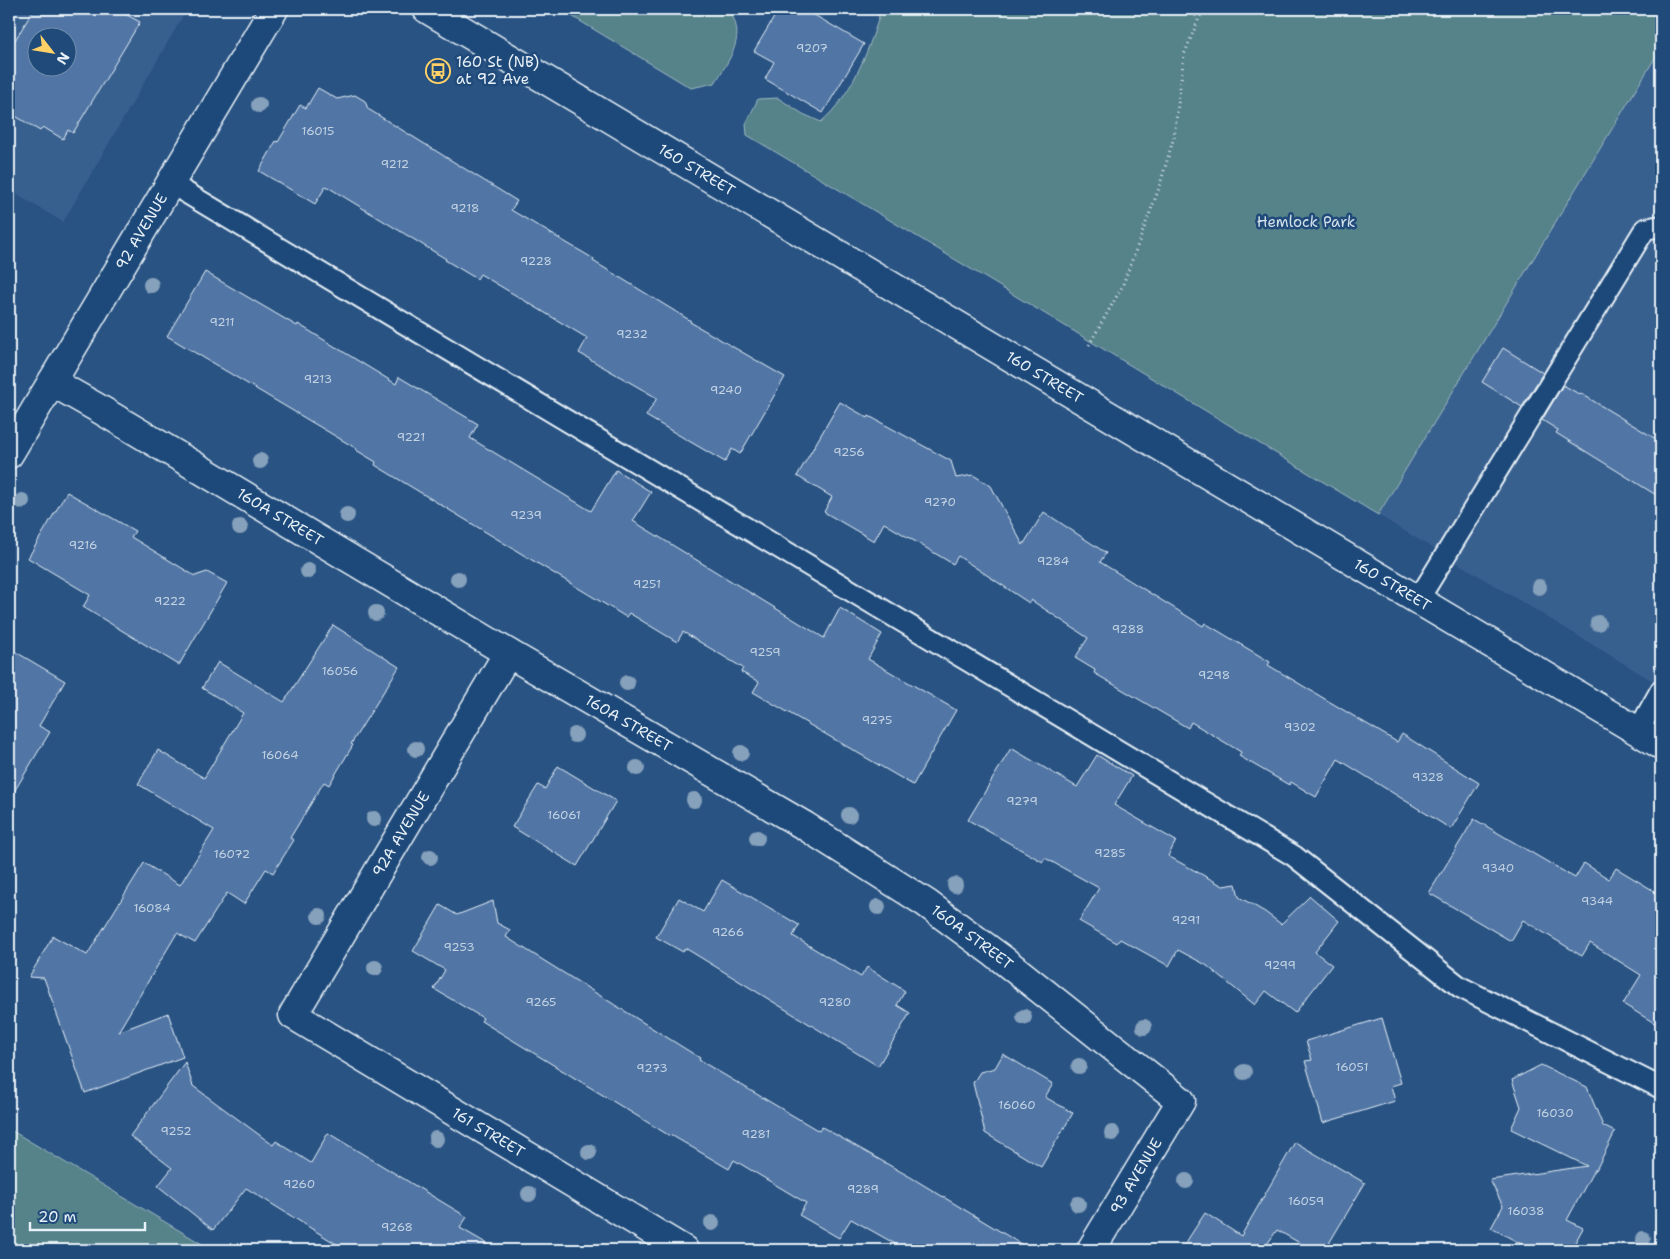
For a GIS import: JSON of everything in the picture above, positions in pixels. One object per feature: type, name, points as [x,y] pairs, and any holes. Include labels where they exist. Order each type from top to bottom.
[{"type":"street","name":"92 AVENUE","points":[[9,454],[274,9]]},
{"type":"street","name":"160 STREET","points":[[428,9],[1661,745]]},
{"type":"street","name":"160A STREET","points":[[52,382],[508,653],[805,826],[926,903],[1002,959],[1181,1102]]},
{"type":"street","name":"92A AVENUE","points":[[293,1015],[508,653]]},
{"type":"street","name":"161 STREET","points":[[293,1015],[684,1250]]},
{"type":"street","name":"93 AVENUE","points":[[1091,1250],[1181,1102]]},
{"type":"lane","points":[[170,183],[1294,856],[1460,987],[1661,1088]]},
{"type":"lane","points":[[1418,600],[1645,229],[1661,226]]},
{"type":"lane","points":[[1638,731],[1661,690]]},
{"type":"path","points":[[1188,9],[1199,18]]},
{"type":"path","points":[[1089,345],[1122,287],[1158,191],[1174,137],[1184,55],[1199,18],[1205,9]]},
{"type":"shaded area","points":[[9,9],[187,9],[63,222],[9,190]]},
{"type":"shaded area","points":[[1661,48],[1661,686],[1378,515]]},
{"type":"green space","points":[[560,9],[728,9],[737,28],[737,38],[731,56],[715,83],[691,88]]},
{"type":"green space","name":"Hemlock Park","points":[[875,9],[1661,9],[1661,48],[1378,515],[747,135],[746,124],[758,99],[778,98],[803,114],[821,122],[832,112],[857,74],[869,46],[879,17]]},
{"type":"green space","points":[[9,1129],[212,1250],[9,1250]]},
{"type":"building","points":[[34,9],[116,9],[140,22],[73,133],[68,130],[63,139],[43,127],[40,131],[9,112],[9,50]]},
{"type":"building","points":[[779,9],[804,9],[864,44],[823,113],[765,79],[774,62],[754,51]]},
{"type":"building","points":[[318,88],[337,99],[355,95],[365,101],[368,109],[517,201],[511,210],[594,259],[593,261],[690,322],[785,377],[740,454],[732,449],[725,462],[646,416],[657,398],[579,353],[587,338],[480,274],[477,279],[326,186],[315,204],[259,171],[300,105],[306,108]]},
{"type":"building","points":[[205,272],[297,326],[298,324],[396,384],[399,377],[478,424],[470,438],[591,511],[616,470],[651,492],[633,521],[824,638],[840,608],[882,634],[868,659],[956,710],[913,785],[753,692],[759,682],[741,672],[743,668],[683,632],[677,642],[629,613],[626,617],[375,465],[376,462],[357,449],[167,336]]},
{"type":"building","points":[[1503,348],[1543,373],[1522,407],[1482,382]]},
{"type":"building","points":[[1563,385],[1580,393],[1661,442],[1661,498],[1556,433],[1558,430],[1542,420]]},
{"type":"building","points":[[840,402],[951,461],[956,478],[973,475],[991,486],[1023,545],[1044,512],[1106,553],[1100,562],[1203,626],[1205,623],[1270,662],[1268,665],[1397,742],[1402,734],[1479,783],[1451,829],[1338,759],[1316,797],[1291,782],[1289,785],[1239,756],[1241,752],[1191,722],[1188,728],[1094,673],[1095,670],[1075,658],[1088,638],[1031,600],[1029,603],[958,556],[953,564],[884,523],[874,541],[824,512],[832,497],[797,476]]},
{"type":"building","points":[[67,492],[135,531],[131,537],[195,576],[207,572],[227,583],[179,665],[83,607],[90,595],[28,558]]},
{"type":"building","points":[[333,625],[399,667],[351,744],[353,745],[329,785],[324,782],[290,838],[294,840],[273,873],[266,869],[244,904],[227,893],[195,943],[177,933],[118,1032],[168,1013],[183,1057],[85,1093],[44,978],[29,977],[53,936],[87,955],[144,863],[180,885],[214,830],[138,784],[158,750],[204,778],[243,713],[202,688],[218,662],[284,702]]},
{"type":"building","points":[[9,648],[65,681],[39,726],[50,732],[9,800]]},
{"type":"building","points":[[1011,748],[1077,787],[1097,755],[1132,776],[1114,805],[1176,841],[1168,856],[1223,886],[1236,884],[1239,897],[1281,924],[1310,896],[1339,921],[1315,952],[1332,965],[1295,1013],[1266,991],[1255,1005],[1206,965],[1178,950],[1169,966],[1120,939],[1117,943],[1079,921],[1099,888],[1045,858],[1043,862],[968,820]]},
{"type":"building","points":[[558,766],[616,801],[577,866],[512,827],[538,785],[545,789]]},
{"type":"building","points":[[1474,819],[1575,878],[1584,863],[1609,879],[1616,868],[1661,895],[1661,1027],[1623,1004],[1641,975],[1590,943],[1582,956],[1523,920],[1511,941],[1429,893]]},
{"type":"building","points":[[722,880],[799,925],[793,936],[861,977],[867,967],[905,991],[897,1005],[910,1013],[878,1066],[685,948],[683,952],[656,937],[679,898],[703,912]]},
{"type":"building","points":[[493,901],[497,923],[510,930],[506,937],[700,1058],[699,1060],[819,1131],[822,1127],[912,1178],[1031,1250],[906,1250],[851,1219],[839,1238],[799,1215],[806,1203],[734,1160],[729,1169],[670,1136],[481,1021],[483,1018],[434,989],[445,970],[413,951],[440,905],[457,915]]},
{"type":"building","points":[[1382,1018],[1401,1083],[1391,1086],[1395,1101],[1323,1123],[1305,1061],[1312,1060],[1306,1041]]},
{"type":"building","points":[[1003,1054],[1053,1084],[1045,1097],[1073,1113],[1041,1167],[985,1133],[973,1083],[980,1072],[995,1068]]},
{"type":"building","points":[[185,1062],[193,1086],[273,1145],[276,1141],[311,1163],[328,1133],[467,1217],[460,1228],[498,1250],[346,1250],[246,1188],[213,1230],[158,1186],[172,1168],[130,1136]]},
{"type":"building","points":[[1541,1065],[1587,1087],[1603,1126],[1615,1132],[1596,1170],[1594,1170],[1567,1220],[1583,1228],[1571,1250],[1533,1250],[1491,1228],[1503,1206],[1490,1180],[1587,1166],[1511,1129],[1521,1107],[1512,1080]]},
{"type":"building","points":[[1295,1142],[1365,1183],[1325,1250],[1312,1250],[1277,1230],[1263,1250],[1181,1250],[1205,1213],[1241,1236]]},
{"type":"place","name":"160 St (NB) at 92 Ave","points":[[438,71]]}]
